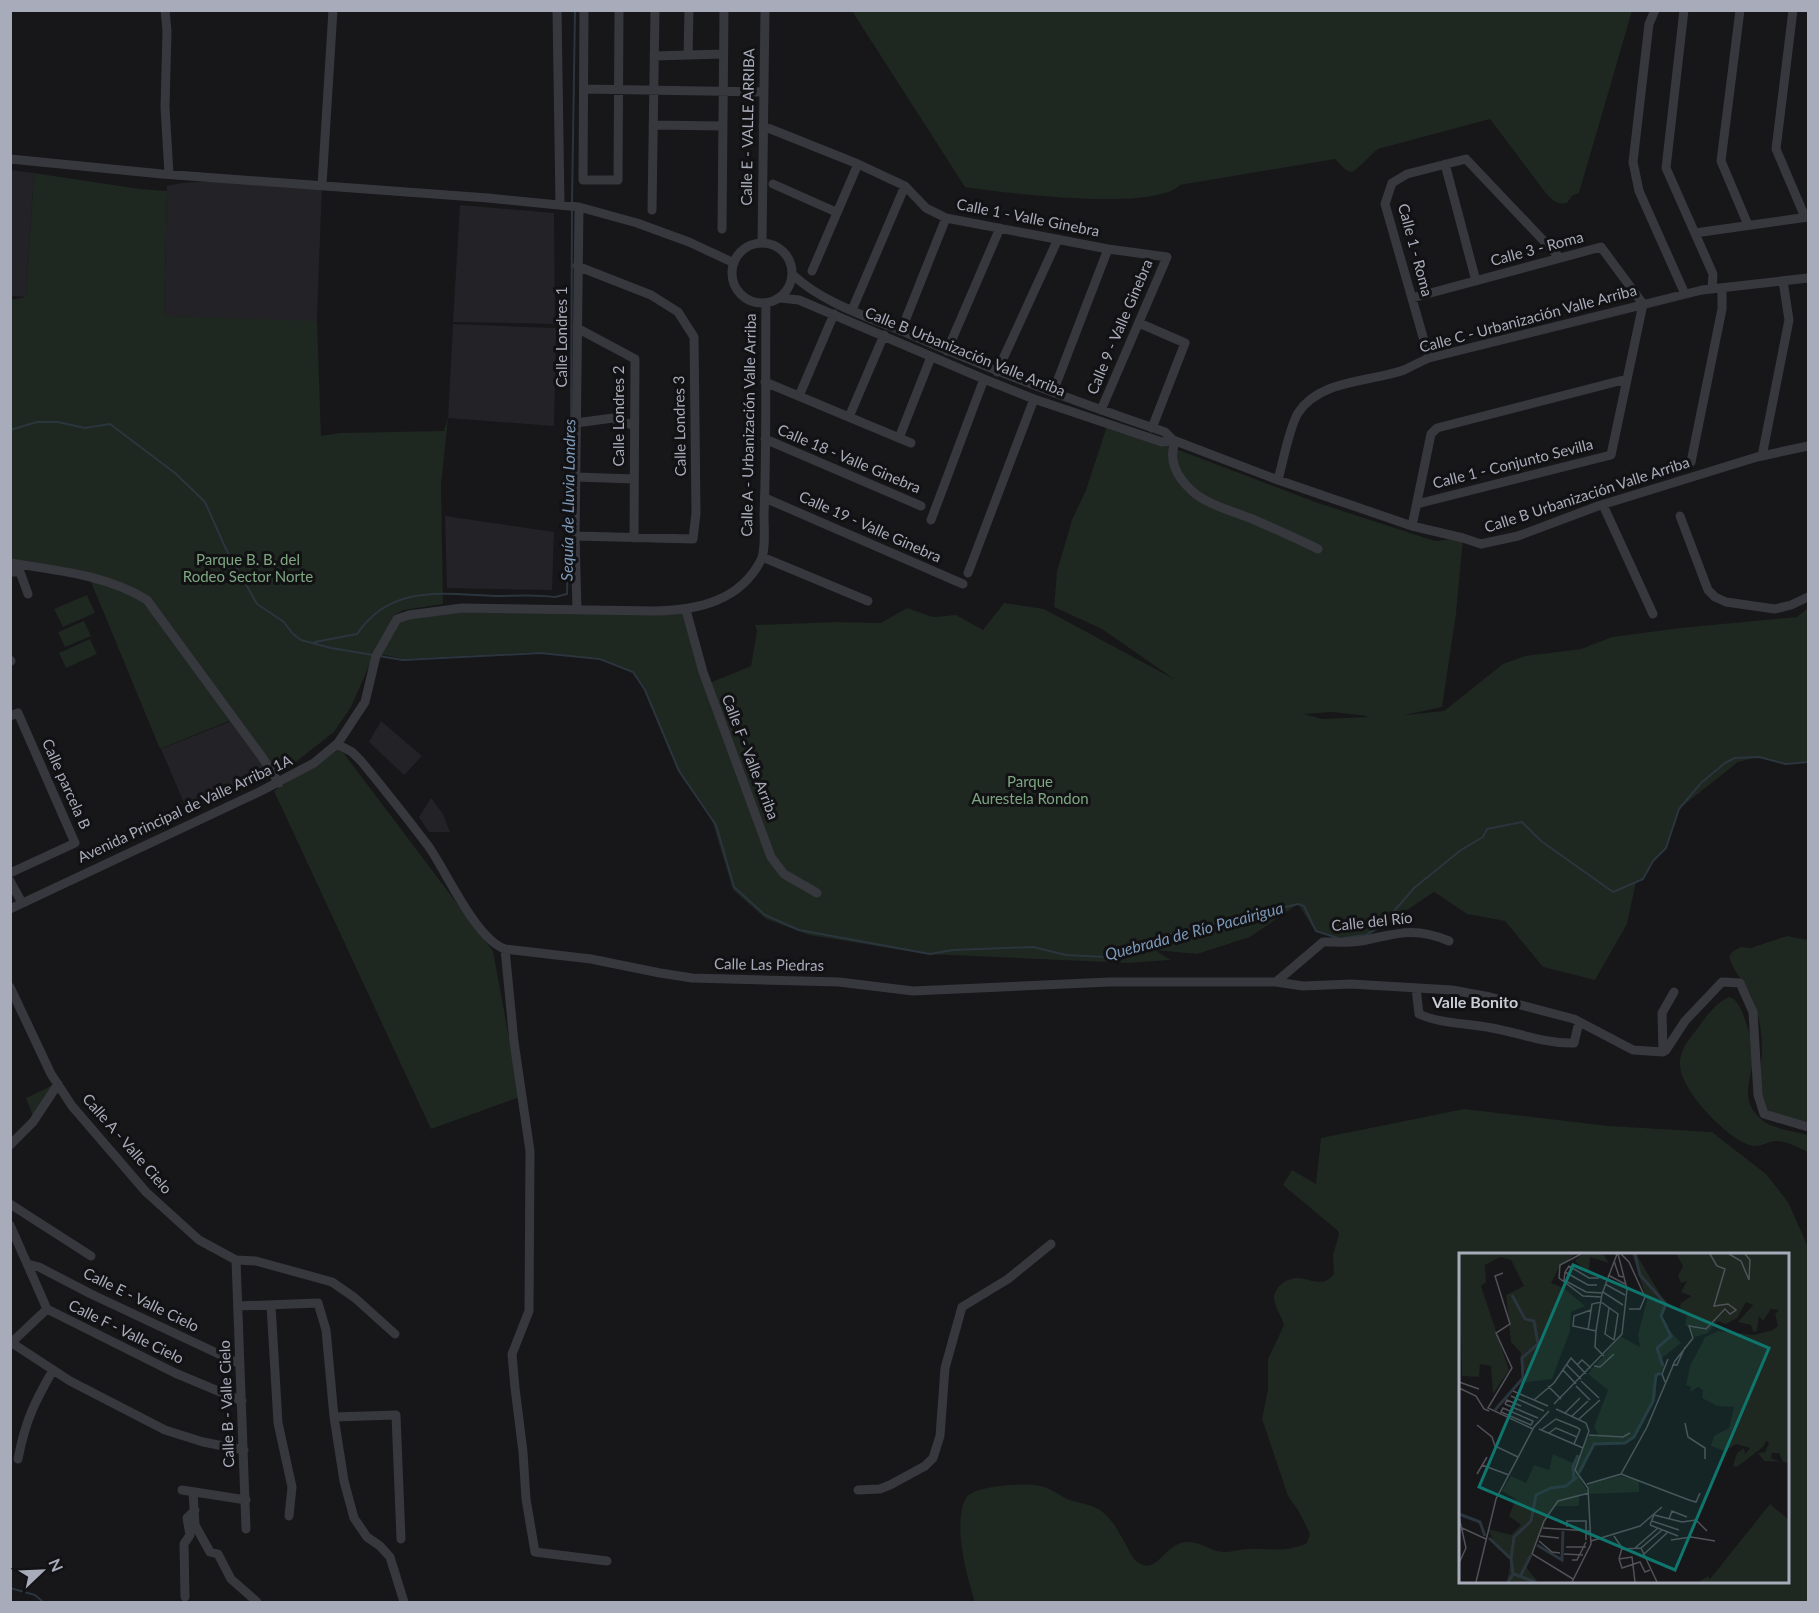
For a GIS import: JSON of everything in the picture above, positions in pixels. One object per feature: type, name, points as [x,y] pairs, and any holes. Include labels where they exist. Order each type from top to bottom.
[{"type":"street","points":[[165,10],[167,31],[165,107],[169,174]]},
{"type":"street","points":[[322,185],[333,10]]},
{"type":"street","points":[[557,10],[560,206]]},
{"type":"street","points":[[584,10],[583,180],[618,180],[619,10]]},
{"type":"street","points":[[652,210],[655,10]]},
{"type":"street","points":[[688,55],[689,10]]},
{"type":"street","points":[[722,229],[724,10]]},
{"type":"street","name":"Calle E - VALLE ARRIBA","points":[[762,243],[765,10]]},
{"type":"street","points":[[1655,10],[1649,24],[1633,162],[1639,191],[1685,294]]},
{"type":"street","points":[[1684,10],[1666,168],[1713,274],[1722,309],[1691,462]]},
{"type":"street","points":[[1740,10],[1721,161],[1748,225]]},
{"type":"street","points":[[1695,233],[1807,217],[1776,149],[1793,10]]},
{"type":"street","points":[[654,56],[723,54]]},
{"type":"street","points":[[584,89],[764,92]]},
{"type":"street","points":[[653,125],[722,126]]},
{"type":"street","name":"Calle 1 - Valle Ginebra","points":[[763,126],[858,164],[905,186],[926,208],[946,218],[1108,249],[1167,257]]},
{"type":"street","points":[[10,159],[579,207],[637,223],[687,241],[734,263]]},
{"type":"street","name":"Calle 1 - Roma","points":[[1429,358],[1385,204],[1392,183],[1407,174],[1466,159],[1560,258]]},
{"type":"street","points":[[812,271],[858,164]]},
{"type":"street","points":[[1445,164],[1476,281]]},
{"type":"street","points":[[773,184],[836,212]]},
{"type":"street","points":[[852,310],[905,186]]},
{"type":"street","name":"Calle Londres 1","points":[[578,610],[575,536],[579,207]]},
{"type":"street","points":[[901,331],[946,218]]},
{"type":"street","points":[[947,351],[1000,228]]},
{"type":"street","points":[[997,372],[1058,239]]},
{"type":"street","points":[[762,243],[772,245],[787,256],[793,275],[788,289],[780,298],[766,303],[755,303],[738,291],[734,282],[734,263],[737,255],[754,244],[762,243]]},
{"type":"street","name":"Calle 3 - Roma","points":[[1412,298],[1601,247],[1643,304]]},
{"type":"street","points":[[1053,392],[1108,249]]},
{"type":"street","name":"Calle 9 - Valle Ginebra","points":[[1101,410],[1167,257]]},
{"type":"street","name":"Calle Londres 3","points":[[575,536],[693,539],[696,513],[694,337],[678,312],[651,296],[577,266]]},
{"type":"street","name":"Calle B Urbanización Valle Arriba","points":[[793,275],[806,287],[852,310],[997,372],[1165,432],[1175,441],[1278,480],[1412,526],[1481,544],[1518,536],[1603,505],[1757,457],[1809,446]]},
{"type":"street","name":"Calle C - Urbanización Valle Arriba","points":[[1278,480],[1298,413],[1314,398],[1341,384],[1403,370],[1429,358],[1685,294],[1717,288],[1809,278]]},
{"type":"street","points":[[1763,451],[1789,320],[1783,281]]},
{"type":"street","name":"Calle B Urbanización Valle Arriba","points":[[780,298],[799,300],[1034,399],[1162,442],[1175,441]]},
{"type":"street","name":"Calle A - Urbanización Valle Arriba","points":[[686,610],[712,604],[735,590],[749,578],[762,557],[765,498],[766,303]]},
{"type":"street","name":"Calle 1 - Conjunto Sevilla","points":[[1417,504],[1611,455],[1643,304]]},
{"type":"street","points":[[799,396],[834,314]]},
{"type":"street","points":[[1139,323],[1185,344],[1152,428]]},
{"type":"street","name":"Calle Londres 2","points":[[577,328],[634,359],[634,538]]},
{"type":"street","points":[[849,417],[884,335]]},
{"type":"street","points":[[899,438],[931,357]]},
{"type":"street","points":[[931,520],[984,379]]},
{"type":"street","name":"Calle 1 - Conjunto Sevilla","points":[[1412,526],[1431,434],[1437,428],[1627,379]]},
{"type":"street","points":[[765,382],[911,443]]},
{"type":"street","points":[[968,573],[1034,399]]},
{"type":"street","points":[[576,423],[613,418],[634,425]]},
{"type":"street","name":"Calle 18 - Valle Ginebra","points":[[765,439],[921,506]]},
{"type":"street","points":[[1175,441],[1171,451],[1174,467],[1191,491],[1318,549]]},
{"type":"street","points":[[576,477],[634,479]]},
{"type":"street","name":"Calle 19 - Valle Ginebra","points":[[765,498],[963,584]]},
{"type":"street","points":[[1603,505],[1653,614]]},
{"type":"street","points":[[1680,516],[1708,590],[1715,597],[1726,602],[1775,609],[1809,597]]},
{"type":"street","points":[[762,557],[868,601]]},
{"type":"street","points":[[10,563],[89,577],[137,593],[147,600],[256,748],[279,783]]},
{"type":"street","points":[[10,572],[20,572],[28,594]]},
{"type":"street","name":"Avenida Principal de Valle Arriba 1A","points":[[10,909],[279,783],[314,763],[337,744],[365,702],[376,656],[397,619],[409,615],[462,608],[686,610]]},
{"type":"street","name":"Calle F - Valle Arriba","points":[[686,610],[703,672],[771,857],[784,874],[817,893]]},
{"type":"street","name":"Calle parcela B","points":[[10,716],[18,713],[75,843],[10,873]]},
{"type":"street","points":[[337,744],[352,752],[361,761],[431,850],[476,922],[496,946],[504,949],[513,1042],[530,1151],[529,1311],[512,1354],[526,1499],[535,1552],[607,1561]]},
{"type":"street","points":[[10,881],[22,903]]},
{"type":"street","name":"Calle del Río","points":[[1276,982],[1323,942],[1358,942],[1406,932],[1430,933],[1449,941]]},
{"type":"street","name":"Calle Las Piedras","points":[[504,949],[591,959],[692,978],[839,982],[913,991],[1109,982],[1276,982],[1303,986],[1352,984],[1452,990],[1490,997],[1579,1022],[1632,1050],[1663,1052]]},
{"type":"street","points":[[1663,1052],[1685,1021],[1722,982],[1740,984],[1753,1012],[1758,1095],[1764,1114],[1809,1127]]},
{"type":"street","name":"Calle A - Valle Cielo","points":[[10,987],[58,1084],[72,1106],[146,1192],[199,1240],[236,1260],[256,1261],[332,1282],[355,1298],[395,1334]]},
{"type":"street","points":[[1416,988],[1419,1014],[1431,1019],[1490,1027],[1558,1044],[1574,1043],[1579,1022]]},
{"type":"street","points":[[1663,1052],[1662,1012],[1674,992]]},
{"type":"street","points":[[10,1145],[33,1122],[58,1084]]},
{"type":"street","points":[[10,1204],[91,1256]]},
{"type":"street","name":"Calle F - Valle Cielo","points":[[10,1226],[47,1310],[175,1373],[242,1401]]},
{"type":"street","points":[[858,1490],[880,1489],[890,1485],[925,1466],[933,1458],[940,1436],[945,1368],[962,1307],[1008,1279],[1051,1244]]},
{"type":"street","name":"Calle B - Valle Cielo","points":[[236,1260],[246,1529]]},
{"type":"street","name":"Calle E - Valle Cielo","points":[[28,1264],[39,1267],[240,1364]]},
{"type":"street","points":[[238,1306],[318,1304],[326,1330],[334,1417],[344,1481],[354,1518],[367,1537],[390,1557],[404,1602]]},
{"type":"street","points":[[271,1305],[278,1423],[292,1487],[289,1516]]},
{"type":"street","points":[[47,1310],[11,1344],[70,1381],[165,1430],[203,1442],[244,1450]]},
{"type":"street","points":[[18,1459],[24,1428],[52,1370]]},
{"type":"street","points":[[334,1417],[396,1415],[400,1539]]},
{"type":"street","points":[[182,1491],[246,1500]]},
{"type":"street","points":[[193,1492],[195,1525],[210,1552],[218,1554],[231,1579],[257,1602]]},
{"type":"street","points":[[185,1597],[184,1544],[190,1535],[187,1518],[195,1510]]},
{"type":"shaded area","points":[[11,170],[34,173],[26,297],[11,296]]},
{"type":"shaded area","points":[[231,180],[322,185],[317,317],[310,405],[164,316],[167,186]]},
{"type":"shaded area","points":[[460,205],[554,213],[555,324],[453,322]]},
{"type":"shaded area","points":[[453,324],[556,328],[554,426],[448,418]]},
{"type":"shaded area","points":[[445,516],[554,532],[552,590],[447,588]]},
{"type":"shaded area","points":[[234,720],[269,771],[223,795],[187,810],[161,749]]},
{"type":"shaded area","points":[[381,721],[422,756],[404,775],[369,742]]},
{"type":"shaded area","points":[[431,798],[443,814],[450,832],[429,832],[419,817]]},
{"type":"green space","points":[[852,11],[1632,11],[1579,193],[1572,196],[1567,203],[1560,203],[1545,192],[1490,119],[1378,149],[1351,172],[1335,159],[1180,185],[1165,193],[1141,198],[1043,196],[965,187]]},
{"type":"green space","name":"Parque B. B. del Rodeo Sector Norte","points":[[34,173],[167,191],[164,316],[317,321],[321,436],[339,433],[444,431],[448,418],[441,485],[443,604],[404,610],[394,615],[351,707],[334,732],[283,772],[266,762],[234,719],[160,749],[89,577],[11,565],[10,300],[26,297]]},
{"type":"green space","name":"Parque Aurestela Rondon","points":[[1108,423],[1318,503],[1435,541],[1463,538],[1456,614],[1442,707],[1405,715],[1444,711],[1503,664],[1525,656],[1581,649],[1612,637],[1797,617],[1808,608],[1808,762],[1786,764],[1759,757],[1738,762],[1680,808],[1666,848],[1653,861],[1643,879],[1636,882],[1627,924],[1595,980],[1543,967],[1505,921],[1467,914],[1434,892],[1367,937],[1340,940],[1315,931],[1298,904],[1250,937],[1197,954],[1155,950],[1171,960],[1128,963],[925,954],[809,935],[766,919],[733,890],[710,814],[679,771],[646,690],[633,671],[601,658],[551,655],[539,652],[404,659],[379,654],[398,620],[480,610],[684,613],[707,684],[751,666],[757,631],[755,625],[881,623],[907,608],[933,617],[956,615],[983,630],[1004,603],[1044,609],[1174,679],[1102,629],[1054,607],[1057,571],[1072,520],[1086,490]],"holes":[[[1332,712],[1367,716],[1322,719],[1304,714]]]},
{"type":"green space","points":[[87,595],[95,613],[63,627],[54,609]]},
{"type":"green space","points":[[84,621],[91,636],[65,647],[58,632]]},
{"type":"green space","points":[[90,639],[97,654],[66,668],[59,653]]},
{"type":"green space","points":[[339,747],[493,951],[520,1097],[431,1129],[274,791]]},
{"type":"green space","points":[[1787,936],[1808,940],[1808,1125],[1777,1116],[1766,1110],[1759,1100],[1762,1054],[1760,1023],[1752,999],[1729,957],[1732,952],[1741,947],[1751,948]]},
{"type":"green space","points":[[1729,997],[1736,1001],[1741,1009],[1752,1043],[1753,1062],[1748,1087],[1750,1104],[1766,1122],[1808,1135],[1808,1152],[1778,1141],[1751,1146],[1737,1139],[1715,1121],[1686,1084],[1681,1072],[1680,1061],[1685,1046],[1713,1009]]},
{"type":"green space","points":[[55,1084],[33,1116],[26,1098]]},
{"type":"green space","points":[[1464,1109],[1609,1126],[1712,1132],[1766,1174],[1788,1202],[1808,1247],[1808,1602],[975,1602],[962,1550],[960,1521],[966,1498],[970,1494],[988,1488],[1020,1484],[1036,1485],[1048,1488],[1070,1500],[1095,1507],[1109,1518],[1134,1559],[1142,1565],[1155,1563],[1180,1543],[1193,1542],[1224,1552],[1245,1549],[1285,1549],[1307,1543],[1310,1534],[1288,1496],[1262,1419],[1268,1389],[1268,1359],[1284,1325],[1274,1301],[1276,1290],[1290,1279],[1321,1282],[1334,1274],[1333,1255],[1338,1231],[1283,1185],[1292,1170],[1316,1184],[1321,1138]]},
{"type":"waterway","points":[[572,203],[575,10]]},
{"type":"waterway","name":"Sequía de Lluvia Londres","points":[[315,642],[357,634],[385,607],[402,599],[437,594],[555,597],[567,594],[571,460],[572,208]]},
{"type":"waterway","name":"Quebrada de Río Pacairigua","points":[[10,430],[37,422],[58,422],[85,428],[110,424],[175,473],[205,502],[226,549],[257,604],[284,622],[301,640],[373,655]]},
{"type":"waterway","name":"Quebrada de Río Pacairigua","points":[[379,656],[403,660],[540,653],[600,659],[633,672],[645,690],[679,771],[716,825],[734,887],[765,915],[799,930],[930,954],[953,950],[1033,947],[1066,955],[1107,957],[1171,934],[1298,904],[1304,906],[1316,931],[1338,938]]},
{"type":"waterway","name":"Quebrada de Río Pacairigua","points":[[1344,938],[1366,935],[1383,924],[1414,888],[1461,850],[1483,837],[1487,829],[1522,822],[1541,841],[1613,892],[1643,879],[1653,861],[1666,848],[1679,809],[1701,783],[1725,763],[1735,758],[1759,757],[1786,764],[1808,762]]},
{"type":"waterway","points":[[10,1588],[35,1595],[43,1602]]},
{"type":"district","name":"Valle Bonito","points":[[1475,1002]]}]
